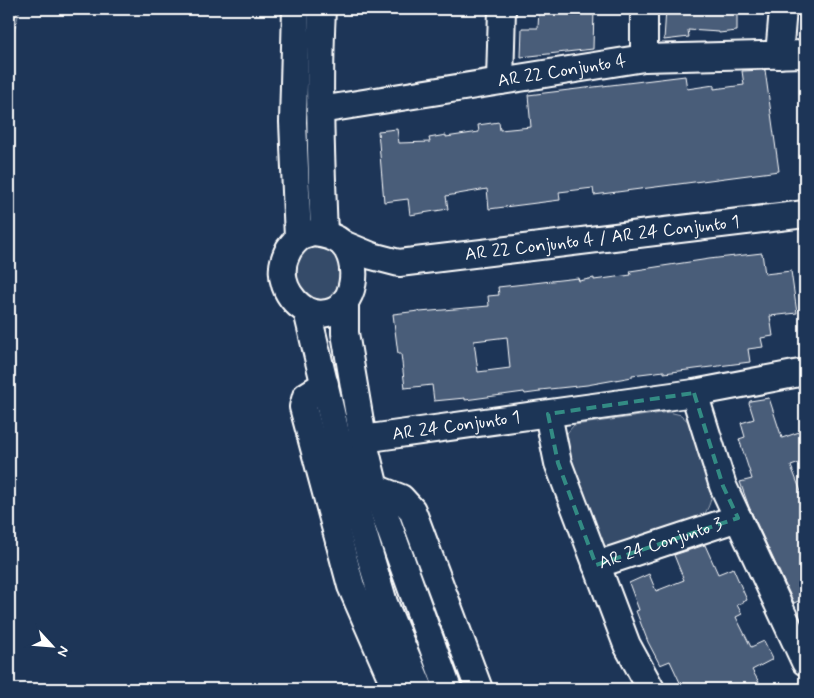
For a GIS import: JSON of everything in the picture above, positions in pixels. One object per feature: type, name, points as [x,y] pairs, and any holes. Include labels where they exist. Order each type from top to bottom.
[{"type":"street","points":[[296,9],[293,122],[298,238]]},
{"type":"street","points":[[322,9],[320,110],[333,239],[348,253],[354,274],[344,333],[363,439],[375,488],[448,689]]},
{"type":"street","points":[[500,81],[502,9]]},
{"type":"street","points":[[644,9],[644,58]]},
{"type":"street","points":[[779,55],[783,9]]},
{"type":"street","name":"AR 22 Conjunto 4","points":[[320,110],[644,58],[805,54]]},
{"type":"street","name":"AR 22 Conjunto 4 / AR 24 Conjunto 1","points":[[399,263],[805,214]]},
{"type":"street","points":[[314,233],[372,256],[399,263],[349,295],[339,308],[322,314],[308,311],[299,306],[292,299],[283,278],[286,255],[293,244],[298,238],[314,233]]},
{"type":"street","points":[[308,311],[346,475],[384,604],[420,689]]},
{"type":"street","points":[[596,565],[558,463],[548,414],[694,393],[805,372]]},
{"type":"street","points":[[324,384],[306,396],[303,407],[351,586],[396,689]]},
{"type":"street","points":[[694,393],[723,486],[805,662]]},
{"type":"street","name":"AR 24 Conjunto 1","points":[[363,439],[548,414]]},
{"type":"street","points":[[375,488],[401,498],[412,510],[479,689]]},
{"type":"street","name":"AR 24 Conjunto 3","points":[[651,689],[627,645],[596,565],[738,518]]},
{"type":"highlighted area","points":[[694,393],[723,486],[738,518],[596,565],[558,463],[548,414]]},
{"type":"shaded area","points":[[9,9],[20,9],[9,49]]},
{"type":"shaded area","points":[[301,242],[339,247],[341,298],[302,303],[291,257]]},
{"type":"shaded area","points":[[669,412],[681,415],[691,424],[712,489],[711,500],[707,509],[704,515],[612,548],[606,546],[598,540],[565,443],[567,433],[574,425]]},
{"type":"building","points":[[539,9],[594,9],[593,49],[521,57],[522,28],[538,28]]},
{"type":"building","points":[[666,9],[737,9],[737,31],[719,33],[688,30],[689,37],[664,40]]},
{"type":"building","points":[[765,70],[779,171],[594,195],[593,188],[559,192],[560,200],[489,209],[487,189],[446,196],[448,209],[410,215],[408,199],[384,202],[378,131],[397,129],[399,143],[430,142],[429,138],[479,132],[478,125],[499,122],[500,130],[531,127],[528,95],[685,76],[687,89],[714,85],[714,89],[744,85],[742,71]]},
{"type":"building","points":[[762,253],[765,274],[791,271],[797,313],[770,316],[773,336],[761,338],[763,347],[748,349],[750,362],[664,373],[664,371],[632,375],[632,377],[587,385],[465,400],[465,398],[434,401],[432,385],[405,388],[393,314],[489,306],[488,296],[499,295],[498,287],[578,278],[579,281],[594,278],[594,280],[631,275],[630,271]],"holes":[[[507,337],[510,368],[478,372],[474,341]]]},
{"type":"building","points":[[769,398],[782,438],[805,430],[805,461],[791,466],[805,502],[805,598],[794,603],[749,507],[740,482],[752,479],[739,439],[745,437],[741,423],[754,419],[750,401]]},
{"type":"building","points":[[705,545],[718,574],[733,568],[747,600],[737,605],[742,614],[736,617],[751,647],[764,641],[773,659],[752,670],[763,689],[683,689],[670,661],[660,665],[648,642],[636,611],[639,610],[629,583],[649,574],[656,591],[684,580],[674,555]]}]
